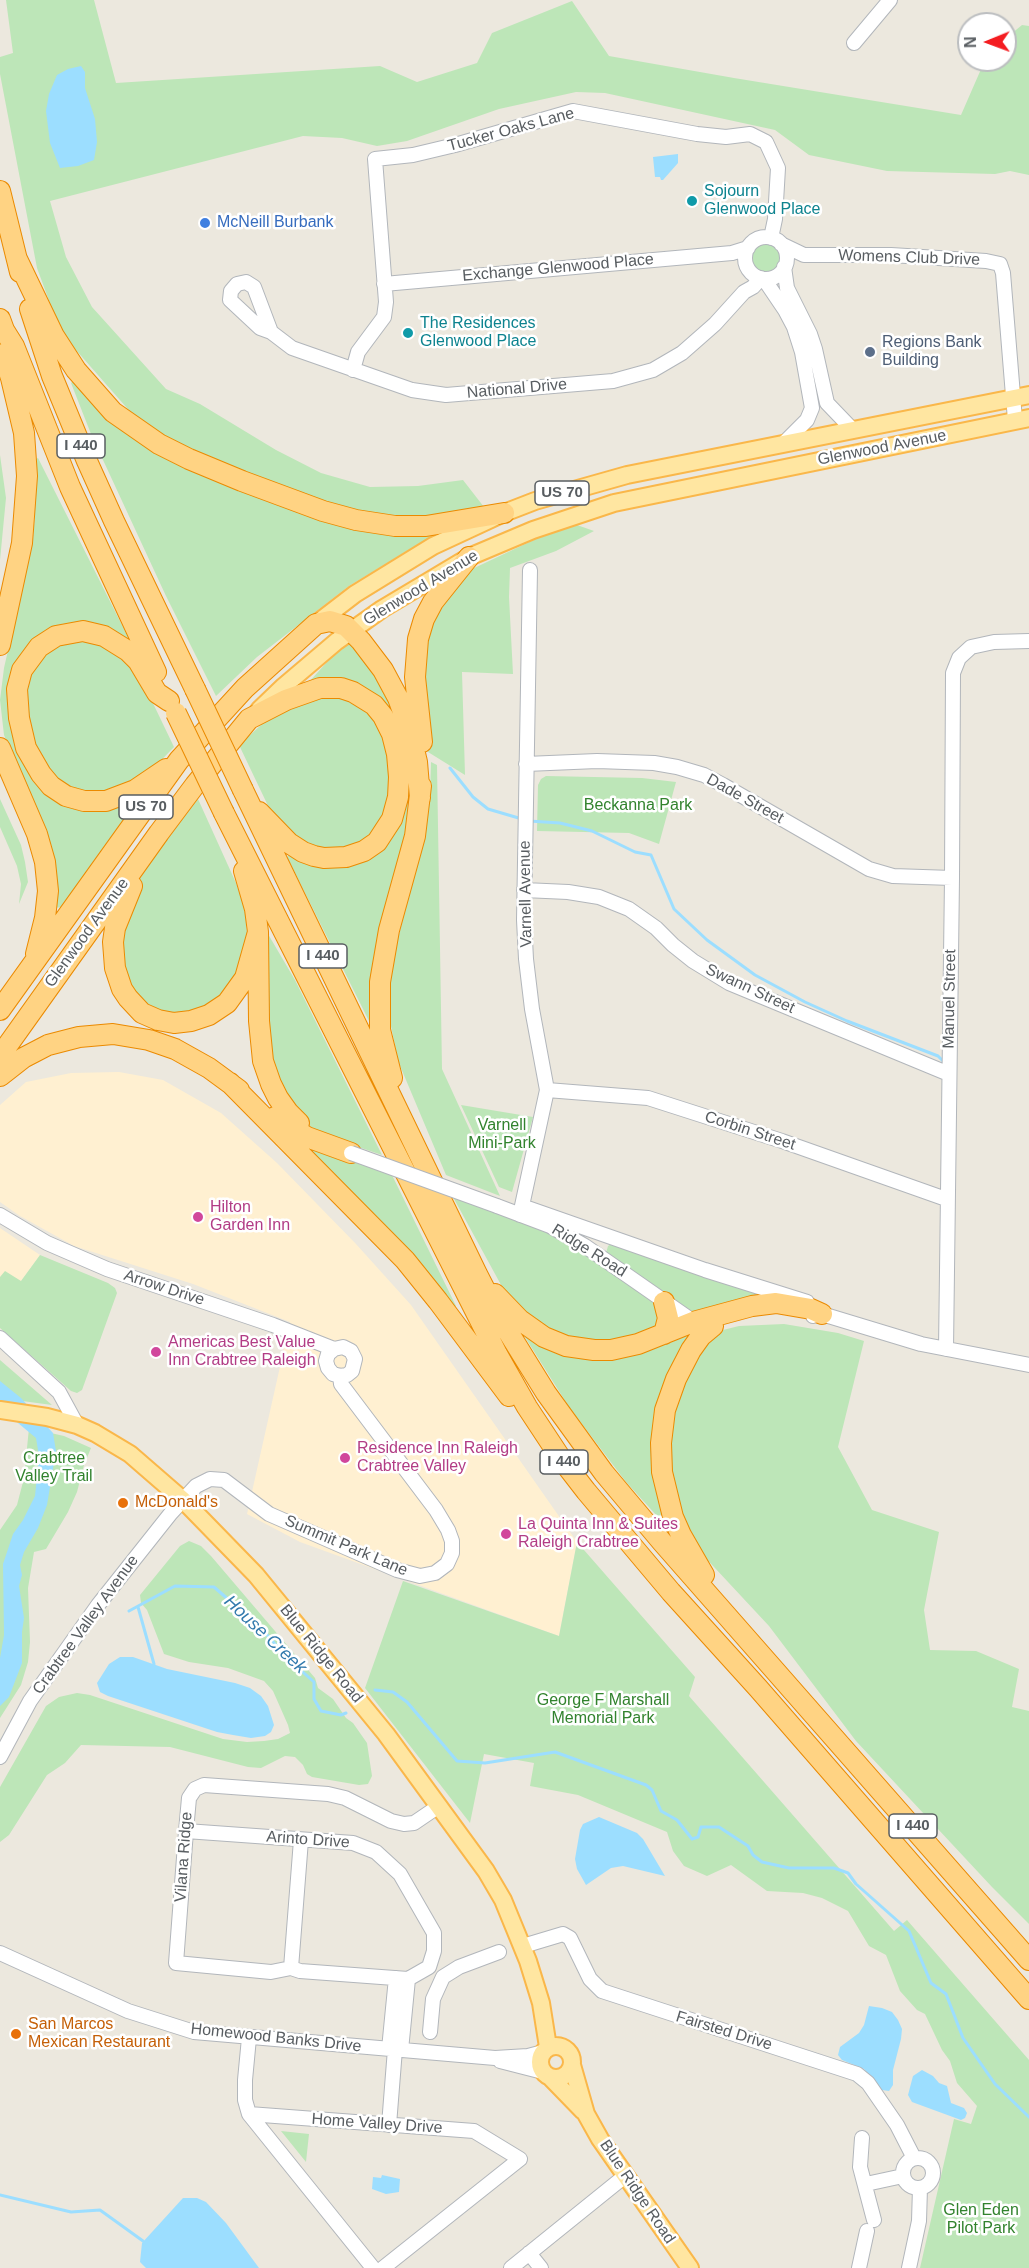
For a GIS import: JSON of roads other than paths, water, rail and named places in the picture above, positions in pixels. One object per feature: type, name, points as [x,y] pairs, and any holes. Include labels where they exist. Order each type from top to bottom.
[{"type":"highway","name":"I 440","points":[[0,191],[33,320],[69,419],[114,521],[477,1274],[524,1360],[573,1433],[662,1542],[725,1611],[1029,1960]]},
{"type":"highway","points":[[17,260],[54,336],[68,360],[87,384],[113,412],[179,454],[242,482],[341,516],[366,522],[426,526],[504,513]]},
{"type":"highway","name":"I 440","points":[[2,324],[14,346],[70,487],[172,707],[497,1354],[527,1407],[562,1460],[656,1575],[758,1688],[1029,1999]]},
{"type":"highway","points":[[0,645],[22,543],[27,476],[24,433],[2,351],[2,324]]},
{"type":"highway","points":[[403,1121],[380,1030],[380,982],[389,930],[415,836],[424,762],[416,677],[418,639],[424,619],[433,602],[469,557]]},
{"type":"highway","points":[[316,624],[334,621],[351,630],[383,670],[398,698],[415,749],[420,798]]},
{"type":"highway","name":"Glenwood Avenue","points":[[0,1010],[179,760],[245,688],[316,624]]},
{"type":"highway","points":[[172,707],[157,693],[138,661],[128,651],[104,636],[83,631],[56,636],[39,647],[22,670],[17,689],[18,718],[27,748],[45,780],[66,795],[92,802],[116,798],[135,790],[179,760]]},
{"type":"highway","points":[[245,795],[297,849],[324,858],[346,857],[364,851],[383,836],[392,819],[399,786],[397,754],[388,725],[374,705],[352,692],[332,688],[310,690],[249,719]]},
{"type":"highway","name":"Glenwood Avenue","points":[[0,1056],[159,833],[249,719]]},
{"type":"highway","points":[[0,748],[37,834],[48,876],[45,918],[31,968]]},
{"type":"highway","points":[[159,833],[123,905],[115,928],[113,956],[115,969],[122,989],[135,1006],[151,1017],[174,1023],[200,1019],[218,1010],[234,995],[245,978],[258,932]]},
{"type":"highway","points":[[234,834],[255,909],[258,932],[261,1048],[271,1084],[282,1105],[294,1119],[311,1131],[351,1152]]},
{"type":"highway","points":[[0,1076],[23,1058],[48,1045],[79,1037],[113,1034],[149,1040],[175,1049],[209,1068],[293,1130],[322,1144],[351,1152]]},
{"type":"highway","points":[[230,1083],[405,1260],[513,1402],[562,1460]]},
{"type":"highway","points":[[477,1274],[520,1320],[544,1337],[578,1349],[611,1350],[638,1344],[693,1322],[732,1310],[765,1304],[793,1305],[822,1314]]},
{"type":"highway","points":[[664,1302],[668,1318],[664,1334]]},
{"type":"highway","points":[[713,1326],[701,1335],[676,1379],[665,1410],[661,1457],[664,1487],[677,1526],[725,1611]]},
{"type":"main road","name":"Glenwood Avenue","points":[[316,624],[355,594],[434,546],[504,513],[592,483],[1021,396]]},
{"type":"main road","name":"Glenwood Avenue","points":[[249,719],[284,686],[351,630],[401,596],[469,557],[533,530],[614,503],[1022,419]]},
{"type":"main road","points":[[840,457],[844,431]]},
{"type":"main road","name":"Blue Ridge Road","points":[[0,1410],[78,1425],[130,1454],[183,1500],[248,1567],[386,1734],[486,1871],[523,1946],[541,2003],[545,2050]]},
{"type":"main road","name":"Blue Ridge Road","points":[[541,2003],[552,2018],[566,2048]]},
{"type":"main road","points":[[557,2045],[566,2048],[571,2056],[572,2065],[564,2076],[547,2074],[540,2063],[545,2050],[557,2045]]},
{"type":"main road","name":"Blue Ridge Road","points":[[572,2065],[586,2114],[600,2139],[690,2268]]},
{"type":"main road","name":"Blue Ridge Road","points":[[547,2074],[586,2114]]},
{"type":"street","points":[[854,43],[890,0]]},
{"type":"street","name":"Tucker Oaks Lane","points":[[353,370],[358,352],[384,317],[386,302],[375,159],[413,155],[455,146],[573,111],[697,135],[726,137],[750,134],[766,142],[778,168],[776,241]]},
{"type":"street","points":[[744,292],[748,248],[758,239],[776,241],[786,254],[787,288],[810,333],[827,403],[844,431]]},
{"type":"street","name":"Womens Club Drive","points":[[776,241],[804,255],[891,255],[986,261],[1000,264],[1021,396],[1022,419]]},
{"type":"street","name":"Exchange Glenwood Place","points":[[384,284],[732,254],[748,248]]},
{"type":"street","points":[[732,254],[747,265],[756,276],[762,278],[776,276],[785,266]]},
{"type":"street","name":"Womens Club Drive","points":[[785,266],[804,255]]},
{"type":"street","points":[[762,278],[785,310],[796,333],[807,375],[812,408],[807,420],[783,444]]},
{"type":"street","name":"National Drive","points":[[271,332],[292,348],[412,390],[447,395],[586,384],[634,377],[653,370],[682,353],[715,324],[744,292],[762,278]]},
{"type":"street","name":"Varnell Avenue","points":[[521,1210],[547,1090],[532,1009],[526,959],[524,890],[530,570]]},
{"type":"street","name":"Manuel Street","points":[[946,1349],[953,673],[958,658],[971,647],[994,642],[1029,641]]},
{"type":"street","name":"Dade Street","points":[[526,764],[597,761],[654,763],[677,767],[704,775],[723,785],[869,869],[893,876],[952,878]]},
{"type":"street","name":"Swann Street","points":[[524,890],[568,892],[599,897],[629,909],[656,928],[693,961],[729,983],[949,1074]]},
{"type":"street","name":"Corbin Street","points":[[547,1090],[648,1098],[782,1141],[946,1199]]},
{"type":"street","name":"Ridge Road","points":[[351,1152],[497,1206],[521,1210],[605,1235],[725,1276],[790,1295],[813,1304],[822,1314]]},
{"type":"street","name":"Ridge Road","points":[[521,1210],[596,1253],[693,1322],[702,1326],[713,1326],[737,1318],[763,1314],[794,1314],[808,1317],[822,1314],[895,1337],[1029,1365]]},
{"type":"street","name":"Arrow Drive","points":[[0,1215],[56,1247],[107,1269],[273,1324],[334,1349],[343,1347],[351,1351],[355,1359],[352,1371],[340,1376]]},
{"type":"street","points":[[596,1253],[605,1235]]},
{"type":"street","points":[[0,1338],[59,1392],[78,1425]]},
{"type":"street","points":[[334,1349],[328,1354],[326,1361],[333,1374],[340,1376]]},
{"type":"street","name":"Summit Park Lane","points":[[183,1500],[196,1486],[210,1479],[224,1480],[263,1510],[397,1570],[420,1576],[435,1573],[447,1564],[452,1553],[452,1541],[448,1530],[436,1510],[341,1384],[340,1376]]},
{"type":"street","name":"Crabtree Valley Avenue","points":[[0,1757],[30,1701],[85,1623],[183,1500]]},
{"type":"street","name":"Vilana Ridge","points":[[402,1979],[300,1971],[291,1968],[271,1972],[176,1963],[190,1795],[195,1789],[204,1785],[334,1795],[351,1800],[399,1824],[414,1823],[439,1806]]},
{"type":"street","name":"Arinto Drive","points":[[186,1831],[357,1844],[376,1852],[389,1862],[405,1883],[434,1933],[434,1951],[429,1967]]},
{"type":"street","points":[[291,1968],[301,1840]]},
{"type":"street","name":"Fairsted Drive","points":[[523,1946],[563,1934],[570,1938],[590,1979],[602,1991],[857,2074],[868,2083],[897,2125],[914,2158]]},
{"type":"street","points":[[430,2032],[433,1999],[443,1977],[459,1967],[499,1952]]},
{"type":"street","name":"Homewood Banks Drive","points":[[0,1953],[128,2011],[194,2032],[495,2058],[528,2056],[545,2050]]},
{"type":"street","points":[[390,2125],[402,1979],[429,1967],[443,1977]]},
{"type":"street","points":[[249,2038],[245,2080],[245,2100],[249,2114],[374,2268]]},
{"type":"street","name":"Homewood Banks Drive","points":[[495,2058],[510,2065],[547,2074]]},
{"type":"street","name":"Home Valley Drive","points":[[249,2114],[474,2131],[520,2159],[383,2268]]},
{"type":"street","points":[[859,2268],[870,2226],[866,2184],[860,2167],[862,2138]]},
{"type":"street","points":[[914,2158],[925,2159],[932,2166],[933,2171],[930,2182],[920,2188],[908,2184],[903,2176],[905,2166],[914,2158]]},
{"type":"street","points":[[511,2268],[625,2176]]},
{"type":"street","points":[[866,2184],[903,2176]]},
{"type":"street","points":[[909,2268],[919,2222],[920,2188]]},
{"type":"street","points":[[529,2253],[541,2268]]},
{"type":"water","points":[[81,66],[85,72],[85,88],[95,119],[97,142],[94,160],[78,166],[60,168],[50,143],[46,111],[49,94],[57,75]]},
{"type":"water","points":[[678,154],[678,163],[663,180],[655,177],[653,157]]},
{"type":"water","points":[[0,1381],[21,1398],[53,1433],[56,1451],[47,1505],[20,1565],[22,1575],[19,1586],[24,1618],[22,1663],[9,1697],[0,1706],[0,1658],[4,1635],[3,1564],[13,1534],[35,1496],[39,1456],[36,1438],[0,1408]]},
{"type":"water","points":[[120,1657],[133,1657],[167,1669],[250,1688],[261,1696],[268,1706],[274,1725],[271,1732],[265,1736],[251,1738],[217,1732],[100,1692],[97,1683],[109,1664]]},
{"type":"water","points":[[599,1817],[637,1833],[665,1876],[623,1866],[611,1868],[586,1885],[577,1869],[575,1859],[580,1830],[583,1824]]},
{"type":"water","points":[[869,2006],[892,2012],[902,2029],[893,2070],[893,2085],[889,2091],[882,2090],[864,2069],[842,2060],[838,2055],[840,2047],[859,2033],[864,2025]]},
{"type":"water","points":[[922,2070],[947,2086],[951,2103],[964,2108],[967,2113],[965,2118],[961,2120],[912,2102],[908,2095],[913,2076]]},
{"type":"water","points":[[382,2175],[400,2179],[399,2192],[386,2194],[372,2189],[373,2177],[381,2178]]},
{"type":"water","points":[[183,2198],[197,2198],[206,2202],[226,2223],[259,2268],[146,2268],[140,2262],[142,2243]]},
{"type":"waterway","points":[[450,768],[473,797],[488,809],[522,819]]},
{"type":"waterway","points":[[529,821],[560,823],[592,831],[635,852],[651,855],[674,909],[707,940],[755,975],[805,1002],[847,1021],[938,1056],[943,1061]]},
{"type":"waterway","name":"House Creek","points":[[129,1611],[175,1586],[214,1587],[262,1629],[287,1658],[314,1682],[314,1699],[321,1711],[341,1715],[346,1713]]},
{"type":"waterway","points":[[138,1607],[154,1664]]},
{"type":"waterway","name":"House Creek","points":[[375,1690],[393,1692],[407,1702],[457,1761],[485,1763],[555,1752],[646,1785],[652,1790],[661,1811],[677,1820],[692,1839],[698,1837],[701,1827],[719,1827],[748,1846],[753,1855],[762,1862],[789,1868],[834,1868],[848,1873],[856,1884],[909,1931],[931,1983],[946,1994],[963,2038],[995,2084],[1029,2117]]},
{"type":"waterway","points":[[0,2195],[71,2212],[100,2210],[143,2241]]},
{"type":"place","name":"Sojourn Glenwood Place","points":[[692,201]]},
{"type":"place","name":"McNeill Burbank","points":[[205,223]]},
{"type":"place","name":"The Residences Glenwood Place","points":[[408,333]]},
{"type":"place","name":"Regions Bank Building","points":[[870,352]]},
{"type":"place","name":"Hilton Garden Inn","points":[[198,1217]]},
{"type":"place","name":"Americas Best Value Inn Crabtree Raleigh","points":[[156,1352]]},
{"type":"place","name":"Residence Inn Raleigh Crabtree Valley","points":[[345,1458]]},
{"type":"place","name":"McDonald's","points":[[123,1503]]},
{"type":"place","name":"La Quinta Inn & Suites Raleigh Crabtree","points":[[506,1534]]},
{"type":"place","name":"San Marcos Mexican Restaurant","points":[[16,2034]]},
{"type":"park label","name":"Beckanna Park","points":[[638,806]]},
{"type":"park label","name":"Varnell Mini-Park","points":[[502,1135]]},
{"type":"park label","name":"Crabtree Valley Trail","points":[[54,1468]]},
{"type":"park label","name":"George F Marshall Memorial Park","points":[[603,1710]]},
{"type":"park label","name":"Glen Eden Pilot Park","points":[[981,2220]]}]
